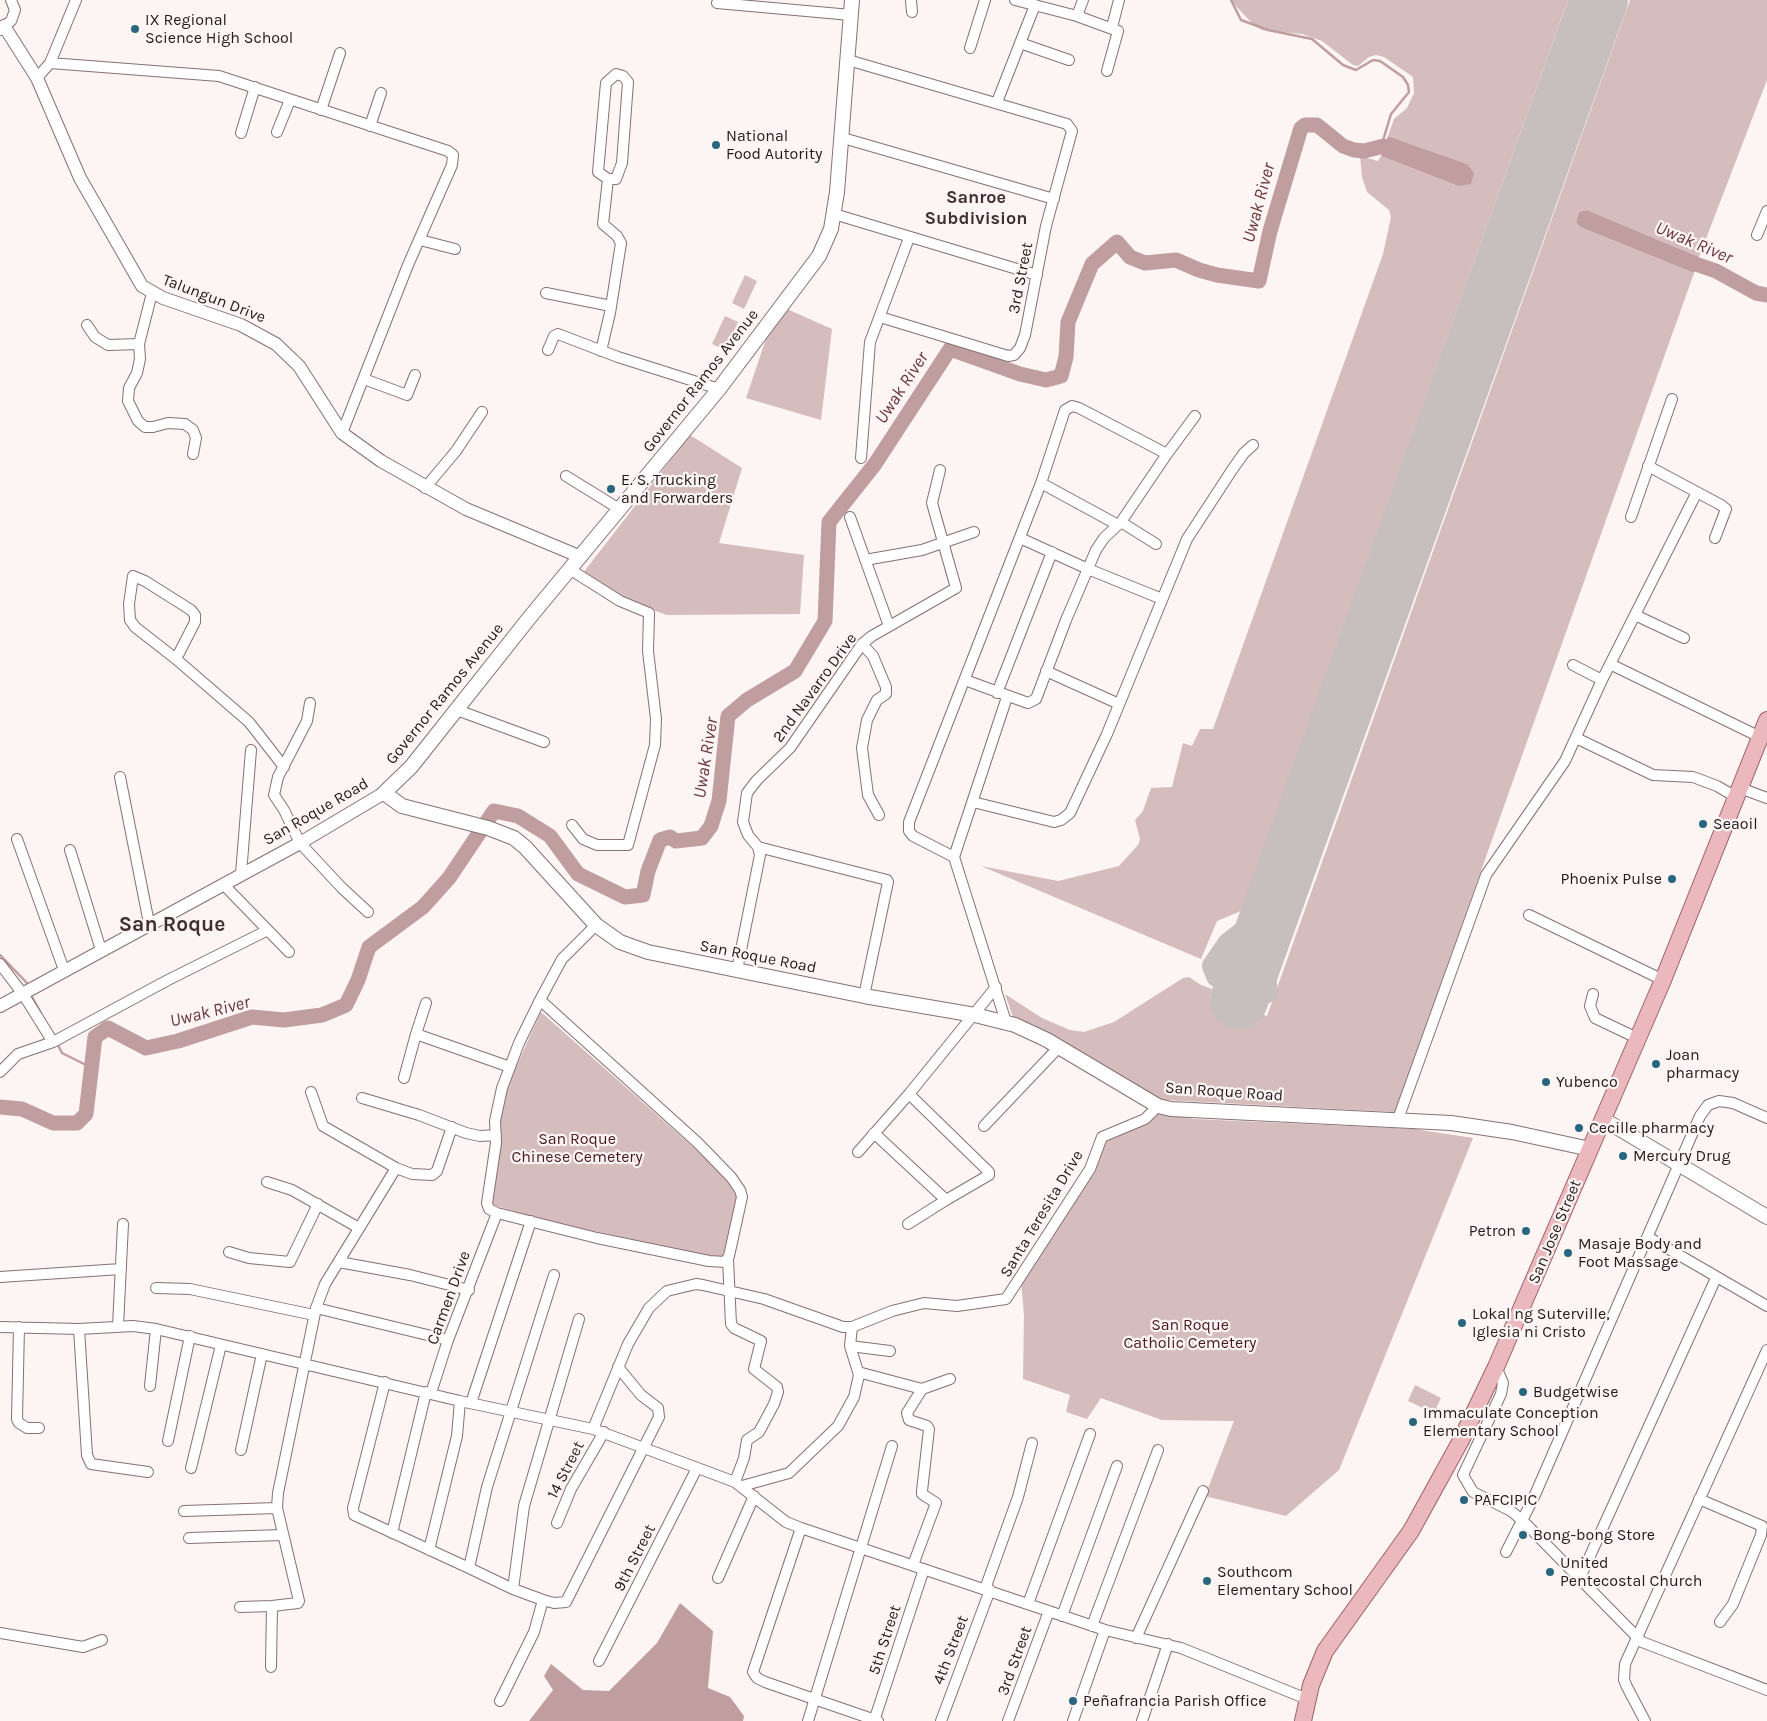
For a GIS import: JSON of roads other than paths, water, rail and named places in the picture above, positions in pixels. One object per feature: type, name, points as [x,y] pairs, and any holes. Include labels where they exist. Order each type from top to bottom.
[{"type":"main road","name":"Governor Ramos Avenue","points":[[384,793],[411,767],[530,617],[720,389],[812,266],[824,245],[834,214],[843,138],[852,0]]},
{"type":"main road","name":"San Jose Street","points":[[1303,1721],[1307,1699],[1317,1666],[1325,1651],[1410,1531],[1460,1442],[1496,1367],[1663,980],[1764,730]]},
{"type":"main road","name":"San Roque Road","points":[[384,793],[402,806],[488,828],[514,838],[525,847],[596,925],[611,937],[632,948],[864,996],[1006,1022],[1059,1047],[1158,1106],[1171,1109],[1398,1119],[1479,1126],[1590,1149]]},
{"type":"main road","points":[[1603,1119],[1767,1217]]},
{"type":"street","points":[[2,28],[11,21],[15,10],[11,0]]},
{"type":"street","points":[[37,78],[50,63],[76,0]]},
{"type":"street","points":[[911,0],[912,12]]},
{"type":"street","points":[[970,48],[985,0]]},
{"type":"street","points":[[1015,0],[1077,16],[1112,27],[1119,32],[1107,71]]},
{"type":"street","points":[[1077,16],[1083,0]]},
{"type":"street","points":[[1112,27],[1119,0]]},
{"type":"street","points":[[716,3],[851,15]]},
{"type":"street","points":[[848,60],[997,102],[1035,5]]},
{"type":"street","name":"Talungun Drive","points":[[2,28],[37,78],[80,178],[134,276],[142,286],[152,293],[241,325],[276,344],[299,366],[342,433],[425,488],[466,509],[581,557]]},
{"type":"street","points":[[1020,43],[1069,60]]},
{"type":"street","points":[[321,110],[340,53]]},
{"type":"street","points":[[50,63],[220,76],[448,151],[453,155],[452,165],[342,433]]},
{"type":"street","points":[[616,74],[623,76],[628,82],[622,163],[616,179],[608,179],[598,172],[597,162],[606,83],[616,74]]},
{"type":"street","points":[[241,133],[255,87]]},
{"type":"street","points":[[370,126],[381,94]]},
{"type":"street","points":[[277,132],[290,100]]},
{"type":"street","name":"3rd Street","points":[[880,316],[1008,356],[1014,355],[1020,348],[1046,226],[1072,131],[1071,126],[997,102]]},
{"type":"street","points":[[843,138],[1054,199]]},
{"type":"street","points":[[601,351],[611,306],[621,243],[618,236],[603,224],[608,179]]},
{"type":"street","points":[[1757,235],[1767,211]]},
{"type":"street","points":[[834,214],[1037,275]]},
{"type":"street","points":[[861,458],[870,342],[909,238]]},
{"type":"street","points":[[420,240],[455,249]]},
{"type":"street","points":[[152,293],[139,344],[140,359],[137,373],[129,388],[128,401],[138,421],[146,427],[153,428],[168,423],[185,424],[193,430],[196,438],[194,454]]},
{"type":"street","points":[[546,293],[611,306]]},
{"type":"street","points":[[87,325],[95,337],[108,345],[139,344]]},
{"type":"street","points":[[548,350],[554,336],[558,334],[601,351],[720,389]]},
{"type":"street","points":[[364,379],[407,395],[415,375]]},
{"type":"street","points":[[1631,517],[1672,399]]},
{"type":"street","points":[[954,857],[913,836],[908,831],[909,822],[1041,484],[1065,410],[1072,406],[1167,454]]},
{"type":"street","points":[[425,488],[456,451],[482,412]]},
{"type":"street","points":[[965,680],[1002,695],[1033,702],[1088,569],[1104,538],[1120,524],[1195,416]]},
{"type":"street","points":[[973,802],[1054,822],[1061,820],[1074,806],[1190,534],[1244,453],[1253,445]]},
{"type":"street","points":[[1648,466],[1726,509],[1715,538]]},
{"type":"street","points":[[940,470],[932,503],[942,542]]},
{"type":"street","points":[[566,476],[621,510]]},
{"type":"street","points":[[1041,484],[1156,544]]},
{"type":"street","points":[[1398,1119],[1483,881],[1492,863],[1559,772],[1602,680],[1697,492]]},
{"type":"street","points":[[850,517],[889,626]]},
{"type":"street","points":[[866,560],[922,550],[974,532]]},
{"type":"street","points":[[1020,538],[1088,569],[1162,599]]},
{"type":"street","name":"2nd Navarro Drive","points":[[758,847],[748,835],[743,822],[747,793],[757,780],[790,748],[862,644],[889,626],[956,588],[942,542]]},
{"type":"street","points":[[1006,1022],[954,857],[973,802],[1002,695],[1052,552]]},
{"type":"street","points":[[571,570],[620,601],[649,613],[648,650],[656,719],[655,745],[628,845],[597,845],[583,838],[572,825]]},
{"type":"street","points":[[176,659],[195,622],[195,615],[191,610],[145,580],[133,576],[129,604],[130,620],[135,627],[176,659],[249,722],[284,767]]},
{"type":"street","points":[[1635,615],[1684,638]]},
{"type":"street","points":[[862,644],[873,656],[886,688],[886,694],[877,700],[867,720],[863,732],[862,748],[868,795],[879,815]]},
{"type":"street","points":[[1610,664],[1764,730]]},
{"type":"street","points":[[1573,666],[1602,680]]},
{"type":"street","points":[[1046,671],[1119,704]]},
{"type":"street","points":[[310,703],[307,721],[275,786],[274,795],[284,810],[300,843],[342,888],[368,912]]},
{"type":"street","points":[[457,710],[544,742]]},
{"type":"street","points":[[1576,738],[1653,775],[1693,777],[1738,792],[1767,798]]},
{"type":"street","points":[[241,874],[251,750]]},
{"type":"street","points":[[120,777],[149,923]]},
{"type":"street","name":"San Roque Road","points":[[0,1006],[149,923],[300,843],[384,793]]},
{"type":"street","points":[[18,839],[64,970]]},
{"type":"street","points":[[737,970],[758,870],[760,855],[758,847],[887,880],[864,996]]},
{"type":"street","points":[[70,850],[100,950]]},
{"type":"street","points":[[223,884],[289,952]]},
{"type":"street","points":[[1529,915],[1663,980]]},
{"type":"street","points":[[596,925],[562,959],[540,1000],[510,1067],[495,1121],[496,1135],[487,1203],[489,1209],[496,1213],[597,1238],[709,1261],[725,1262],[728,1259]]},
{"type":"street","points":[[0,1072],[18,1054],[53,1042],[168,980],[268,930]]},
{"type":"street","points":[[0,964],[23,994],[53,1042]]},
{"type":"street","points":[[858,1152],[909,1094],[996,987]]},
{"type":"street","points":[[1593,994],[1590,1006],[1595,1018],[1637,1038]]},
{"type":"street","points":[[540,1000],[698,1143],[740,1190],[742,1197],[728,1259],[731,1324],[734,1328],[761,1341],[754,1369],[777,1388],[778,1392],[774,1404],[759,1432],[747,1440],[739,1484]]},
{"type":"street","points":[[404,1078],[426,1003]]},
{"type":"street","points":[[416,1034],[510,1067]]},
{"type":"street","points":[[984,1126],[1059,1047]]},
{"type":"street","points":[[311,1092],[324,1126],[396,1168],[412,1174],[432,1175],[437,1171],[452,1127]]},
{"type":"street","points":[[908,1224],[989,1176],[989,1172],[909,1094]]},
{"type":"street","points":[[362,1098],[480,1136],[496,1135]]},
{"type":"street","points":[[1506,1552],[1523,1521],[1700,1116],[1708,1105],[1719,1101],[1733,1103],[1767,1118]]},
{"type":"street","name":"Santa Teresita Drive","points":[[852,1327],[892,1311],[924,1303],[957,1306],[995,1302],[1010,1296],[1090,1169],[1102,1137],[1145,1119],[1158,1106]]},
{"type":"street","points":[[874,1133],[946,1200]]},
{"type":"street","points":[[240,1607],[272,1606],[298,1603],[299,1601],[278,1508],[282,1473],[315,1312],[325,1284],[396,1168]]},
{"type":"street","points":[[267,1182],[292,1190],[358,1228]]},
{"type":"street","points":[[229,1252],[249,1258],[290,1262],[318,1204]]},
{"type":"street","name":"Carmen Drive","points":[[392,1533],[429,1393],[469,1290],[496,1213]]},
{"type":"street","points":[[471,1402],[531,1221]]},
{"type":"street","points":[[118,1326],[122,1224]]},
{"type":"street","points":[[1648,1236],[1716,1278],[1767,1306]]},
{"type":"street","points":[[339,1262],[410,1275],[469,1290]]},
{"type":"street","points":[[0,1277],[121,1269]]},
{"type":"street","points":[[469,1568],[487,1486],[554,1275]]},
{"type":"street","points":[[1580,1578],[1716,1278]]},
{"type":"street","points":[[593,1429],[618,1367],[649,1308],[667,1291],[696,1284],[764,1299],[832,1325],[852,1327],[850,1346],[858,1372],[854,1397],[838,1426],[789,1473],[739,1484]]},
{"type":"street","points":[[156,1288],[190,1289],[315,1312],[448,1340]]},
{"type":"street","points":[[513,1589],[524,1506],[549,1419],[565,1372],[579,1319]]},
{"type":"street","points":[[0,1327],[79,1329],[118,1326],[156,1329],[460,1401],[604,1432],[739,1484],[786,1522],[801,1528],[1092,1626],[1136,1638],[1168,1644],[1307,1699]]},
{"type":"street","points":[[20,1327],[17,1419],[22,1426],[39,1428]]},
{"type":"street","points":[[79,1329],[87,1455],[91,1464],[148,1472]]},
{"type":"street","points":[[150,1386],[156,1329]]},
{"type":"street","points":[[168,1441],[190,1336]]},
{"type":"street","points":[[191,1468],[221,1345]]},
{"type":"street","points":[[850,1346],[890,1351]]},
{"type":"street","points":[[1645,1721],[1624,1680],[1625,1664],[1638,1639],[1767,1350]]},
{"type":"street","points":[[241,1450],[262,1354]]},
{"type":"street","points":[[385,1382],[353,1512],[357,1518],[513,1589],[554,1603],[566,1602],[659,1417],[658,1408],[641,1395],[618,1367]]},
{"type":"street","points":[[1496,1367],[1503,1383],[1501,1394],[1463,1475],[1473,1492],[1511,1511],[1523,1521],[1638,1639],[1651,1646],[1767,1690]]},
{"type":"street","points":[[858,1372],[922,1389],[950,1379]]},
{"type":"street","points":[[913,1565],[936,1507],[934,1500],[925,1496],[922,1492],[929,1429],[927,1426],[907,1418],[922,1389]]},
{"type":"street","points":[[429,1550],[457,1436],[460,1401]]},
{"type":"street","name":"14 Street","points":[[557,1523],[571,1489],[604,1432]]},
{"type":"street","points":[[1028,1604],[1090,1434]]},
{"type":"street","name":"4th Street","points":[[940,1721],[1018,1497],[1032,1443]]},
{"type":"street","points":[[808,1721],[892,1446]]},
{"type":"street","points":[[1092,1626],[1158,1450]]},
{"type":"street","points":[[1062,1616],[1117,1466]]},
{"type":"street","name":"9th Street","points":[[599,1661],[697,1468]]},
{"type":"street","points":[[1136,1638],[1203,1491]]},
{"type":"street","points":[[718,1578],[754,1496]]},
{"type":"street","points":[[1699,1499],[1762,1526],[1761,1535],[1733,1604],[1720,1622]]},
{"type":"street","points":[[184,1511],[278,1508]]},
{"type":"street","points":[[801,1528],[754,1672],[757,1678],[764,1682],[814,1697],[876,1721]]},
{"type":"street","points":[[189,1538],[284,1535]]},
{"type":"street","name":"5th Street","points":[[876,1721],[924,1569]]},
{"type":"street","points":[[500,1701],[534,1632],[542,1600]]},
{"type":"street","points":[[271,1668],[272,1606]]},
{"type":"street","name":"3rd Street","points":[[1008,1721],[1049,1611]]},
{"type":"street","points":[[1073,1721],[1105,1630]]},
{"type":"street","points":[[0,1633],[83,1646],[102,1640]]},
{"type":"street","points":[[1142,1721],[1168,1644]]},
{"type":"waterway","points":[[1231,0],[1241,20],[1268,30],[1312,39],[1343,65],[1356,70],[1373,60],[1380,61],[1403,77],[1408,85],[1409,92],[1391,114],[1381,147]]},
{"type":"waterway","name":"Uwak River","points":[[0,1107],[22,1109],[53,1123],[77,1123],[86,1114],[95,1037],[108,1028],[146,1048],[178,1041],[252,1017],[284,1020],[322,1015],[346,1005],[358,980],[369,947],[423,907],[449,878],[494,811],[518,816],[550,836],[578,874],[625,897],[643,895],[648,871],[660,840],[670,837],[676,841],[702,838],[711,826],[719,801],[728,716],[747,700],[795,671],[825,621],[829,522],[875,464],[950,349],[1020,374],[1046,380],[1061,376],[1066,357],[1068,322],[1092,264],[1117,242],[1130,257],[1145,263],[1176,260],[1217,275],[1259,281],[1270,231],[1301,128],[1305,125],[1317,125],[1343,146],[1354,150],[1364,151],[1384,146],[1403,153]]},
{"type":"waterway","name":"Uwak River","points":[[1678,258],[1716,271],[1756,293],[1767,295]]},
{"type":"waterway","points":[[0,955],[28,984]]},
{"type":"waterway","points":[[32,997],[41,1013]]},
{"type":"waterway","points":[[57,1043],[62,1053],[84,1064]]},
{"type":"place","name":"IX Regional Science High School","points":[[135,29]]},
{"type":"place","name":"National Food Autority","points":[[716,145]]},
{"type":"place","name":"E. S. Trucking and Forwarders","points":[[611,489]]},
{"type":"place","name":"Seaoil","points":[[1703,824]]},
{"type":"place","name":"Phoenix Pulse","points":[[1672,879]]},
{"type":"place","name":"Joan pharmacy","points":[[1656,1064]]},
{"type":"place","name":"Yubenco","points":[[1546,1082]]},
{"type":"place","name":"Cecille pharmacy","points":[[1579,1128]]},
{"type":"place","name":"Mercury Drug","points":[[1623,1156]]},
{"type":"place","name":"Petron","points":[[1526,1231]]},
{"type":"place","name":"Masaje Body and Foot Massage","points":[[1568,1253]]},
{"type":"place","name":"Lokal ng Suterville, Iglesia ni Cristo","points":[[1462,1323]]},
{"type":"place","name":"Budgetwise","points":[[1523,1392]]},
{"type":"place","name":"Immaculate Conception Elementary School","points":[[1413,1422]]},
{"type":"place","name":"PAFCIPIC","points":[[1464,1500]]},
{"type":"place","name":"Bong-bong Store","points":[[1523,1535]]},
{"type":"place","name":"United Pentecostal Church","points":[[1550,1572]]},
{"type":"place","name":"Southcom Elementary School","points":[[1207,1581]]},
{"type":"place","name":"Peñafrancia Parish Office","points":[[1073,1701]]},
{"type":"district","name":"Sanroe Subdivision","points":[[976,208]]},
{"type":"district","name":"San Roque","points":[[172,925]]},
{"type":"park label","name":"San Roque Chinese Cemetery","points":[[577,1148]]},
{"type":"park label","name":"San Roque Catholic Cemetery","points":[[1190,1334]]}]
